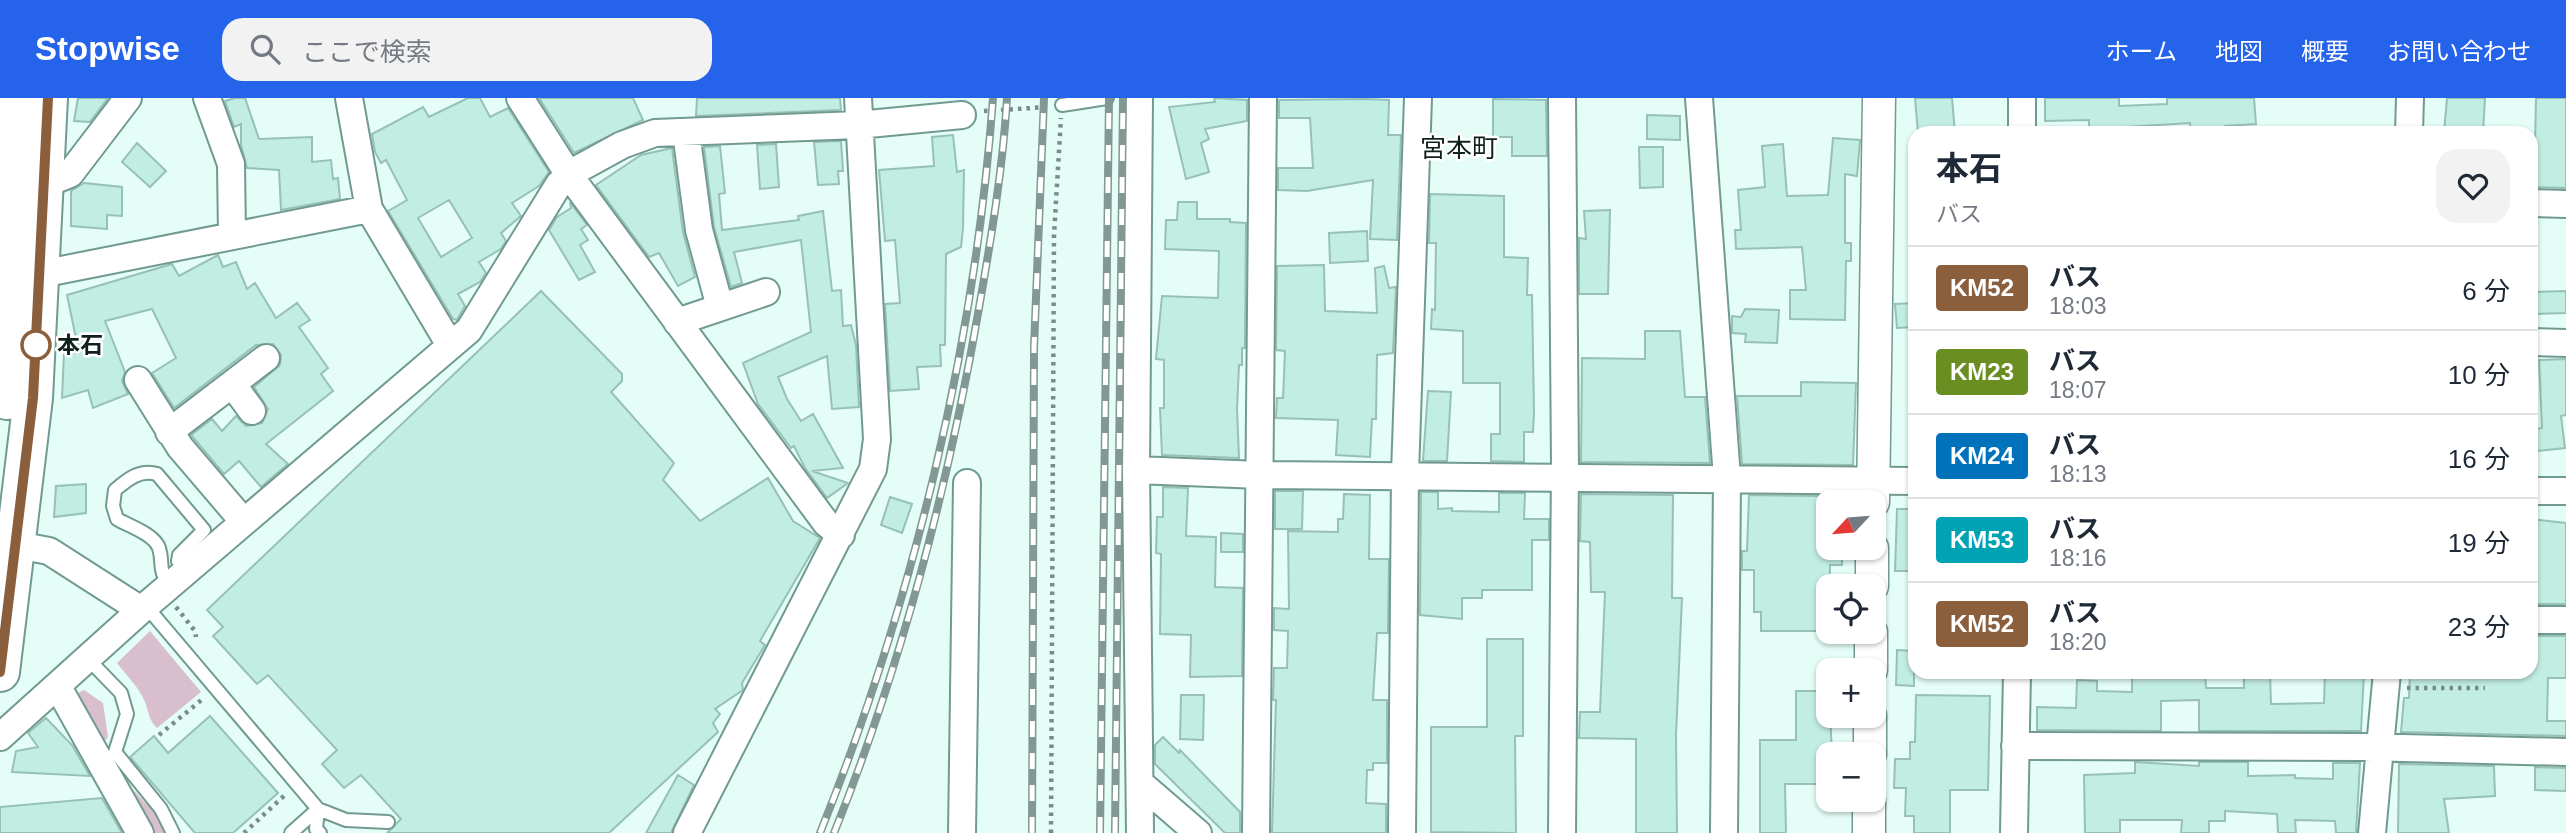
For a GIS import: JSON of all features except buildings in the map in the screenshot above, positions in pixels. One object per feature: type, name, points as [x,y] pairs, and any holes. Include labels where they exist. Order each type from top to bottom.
[{"type":"highway","points":[[0,672],[17,545],[13,399],[16,98]]},
{"type":"highway","points":[[0,469],[41,274],[48,98]]},
{"type":"street","points":[[45,184],[70,174],[128,98]]},
{"type":"street","points":[[207,98],[231,164],[232,236]]},
{"type":"street","points":[[349,98],[369,209],[450,345]]},
{"type":"street","points":[[520,98],[569,175],[827,523],[841,535]]},
{"type":"street","points":[[687,833],[873,469],[877,439],[858,98]]},
{"type":"street","points":[[1139,98],[1136,470],[1140,833]]},
{"type":"street","points":[[1256,833],[1263,98]]},
{"type":"street","points":[[1402,833],[1405,474],[1418,98]]},
{"type":"street","points":[[1562,98],[1562,833]]},
{"type":"street","points":[[1699,98],[1727,478],[1724,833]]},
{"type":"street","points":[[1873,490],[1879,98]]},
{"type":"street","points":[[2022,98],[2022,126]]},
{"type":"street","points":[[2409,126],[2410,98]]},
{"type":"street","points":[[0,737],[144,608],[180,584],[244,522],[469,330],[559,184],[569,175],[622,145],[655,133],[858,125],[962,115]]},
{"type":"street","points":[[687,132],[699,230],[720,307]]},
{"type":"street","points":[[2538,204],[2566,204]]},
{"type":"street","points":[[41,274],[369,209]]},
{"type":"street","points":[[677,321],[766,292]]},
{"type":"street","points":[[2538,342],[2566,342]]},
{"type":"street","points":[[169,432],[265,358]]},
{"type":"street","points":[[138,380],[169,432],[244,522]]},
{"type":"street","points":[[233,385],[252,411]]},
{"type":"street","points":[[1136,470],[1260,475],[1727,478],[1862,490]]},
{"type":"street","points":[[1877,490],[1908,482]]},
{"type":"street","points":[[962,833],[967,483]]},
{"type":"street","points":[[2538,491],[2566,491]]},
{"type":"street","points":[[17,545],[49,551],[144,608]]},
{"type":"street","points":[[2538,620],[2566,620]]},
{"type":"street","points":[[2014,833],[2017,679]]},
{"type":"street","points":[[2372,833],[2386,680]]},
{"type":"street","points":[[58,687],[140,833]]},
{"type":"street","points":[[2015,746],[2566,752]]},
{"type":"street","points":[[1140,783],[1198,833]]},
{"type":"street","points":[[1869,812],[1869,833]]},
{"type":"lane","points":[[1062,106],[1107,98]]},
{"type":"lane","points":[[147,471],[157,474],[204,530],[179,555],[180,584],[161,574],[159,547],[149,537],[117,519],[113,506],[115,490],[135,475],[147,471]]},
{"type":"lane","points":[[144,608],[318,809],[346,820],[388,822]]},
{"type":"lane","points":[[88,659],[121,693],[127,714],[115,752],[161,809],[173,833]]},
{"type":"lane","points":[[291,833],[318,809]]},
{"type":"lane","points":[[318,809],[316,829],[320,833]]},
{"type":"path","points":[[962,115],[974,111],[1062,106],[1054,235],[1051,833]]},
{"type":"path","points":[[180,584],[174,605],[195,631],[196,639]]},
{"type":"path","points":[[2386,680],[2485,688]]},
{"type":"path","points":[[159,735],[208,695]]},
{"type":"path","points":[[244,833],[292,789]]},
{"type":"shaded area","points":[[150,631],[201,692],[157,728],[139,691],[117,663]]},
{"type":"shaded area","points":[[84,690],[103,703],[108,737],[102,745],[74,695]]},
{"type":"shaded area","points":[[120,776],[157,815],[166,833],[151,833]]},
{"type":"railway","points":[[820,833],[884,656],[935,472],[971,285],[993,98]]},
{"type":"railway","points":[[834,833],[902,640],[953,442],[992,230],[1007,98]]},
{"type":"railway","points":[[1032,833],[1034,348],[1044,98]]},
{"type":"railway","points":[[1100,833],[1109,98]]},
{"type":"railway","points":[[1115,833],[1123,98]]},
{"type":"bus line","name":"KM52","points":[[0,672],[33,398],[48,98]]},
{"type":"place","name":"本石","points":[[36,345]]},
{"type":"district","name":"宮本町","points":[[1459,148]]}]
